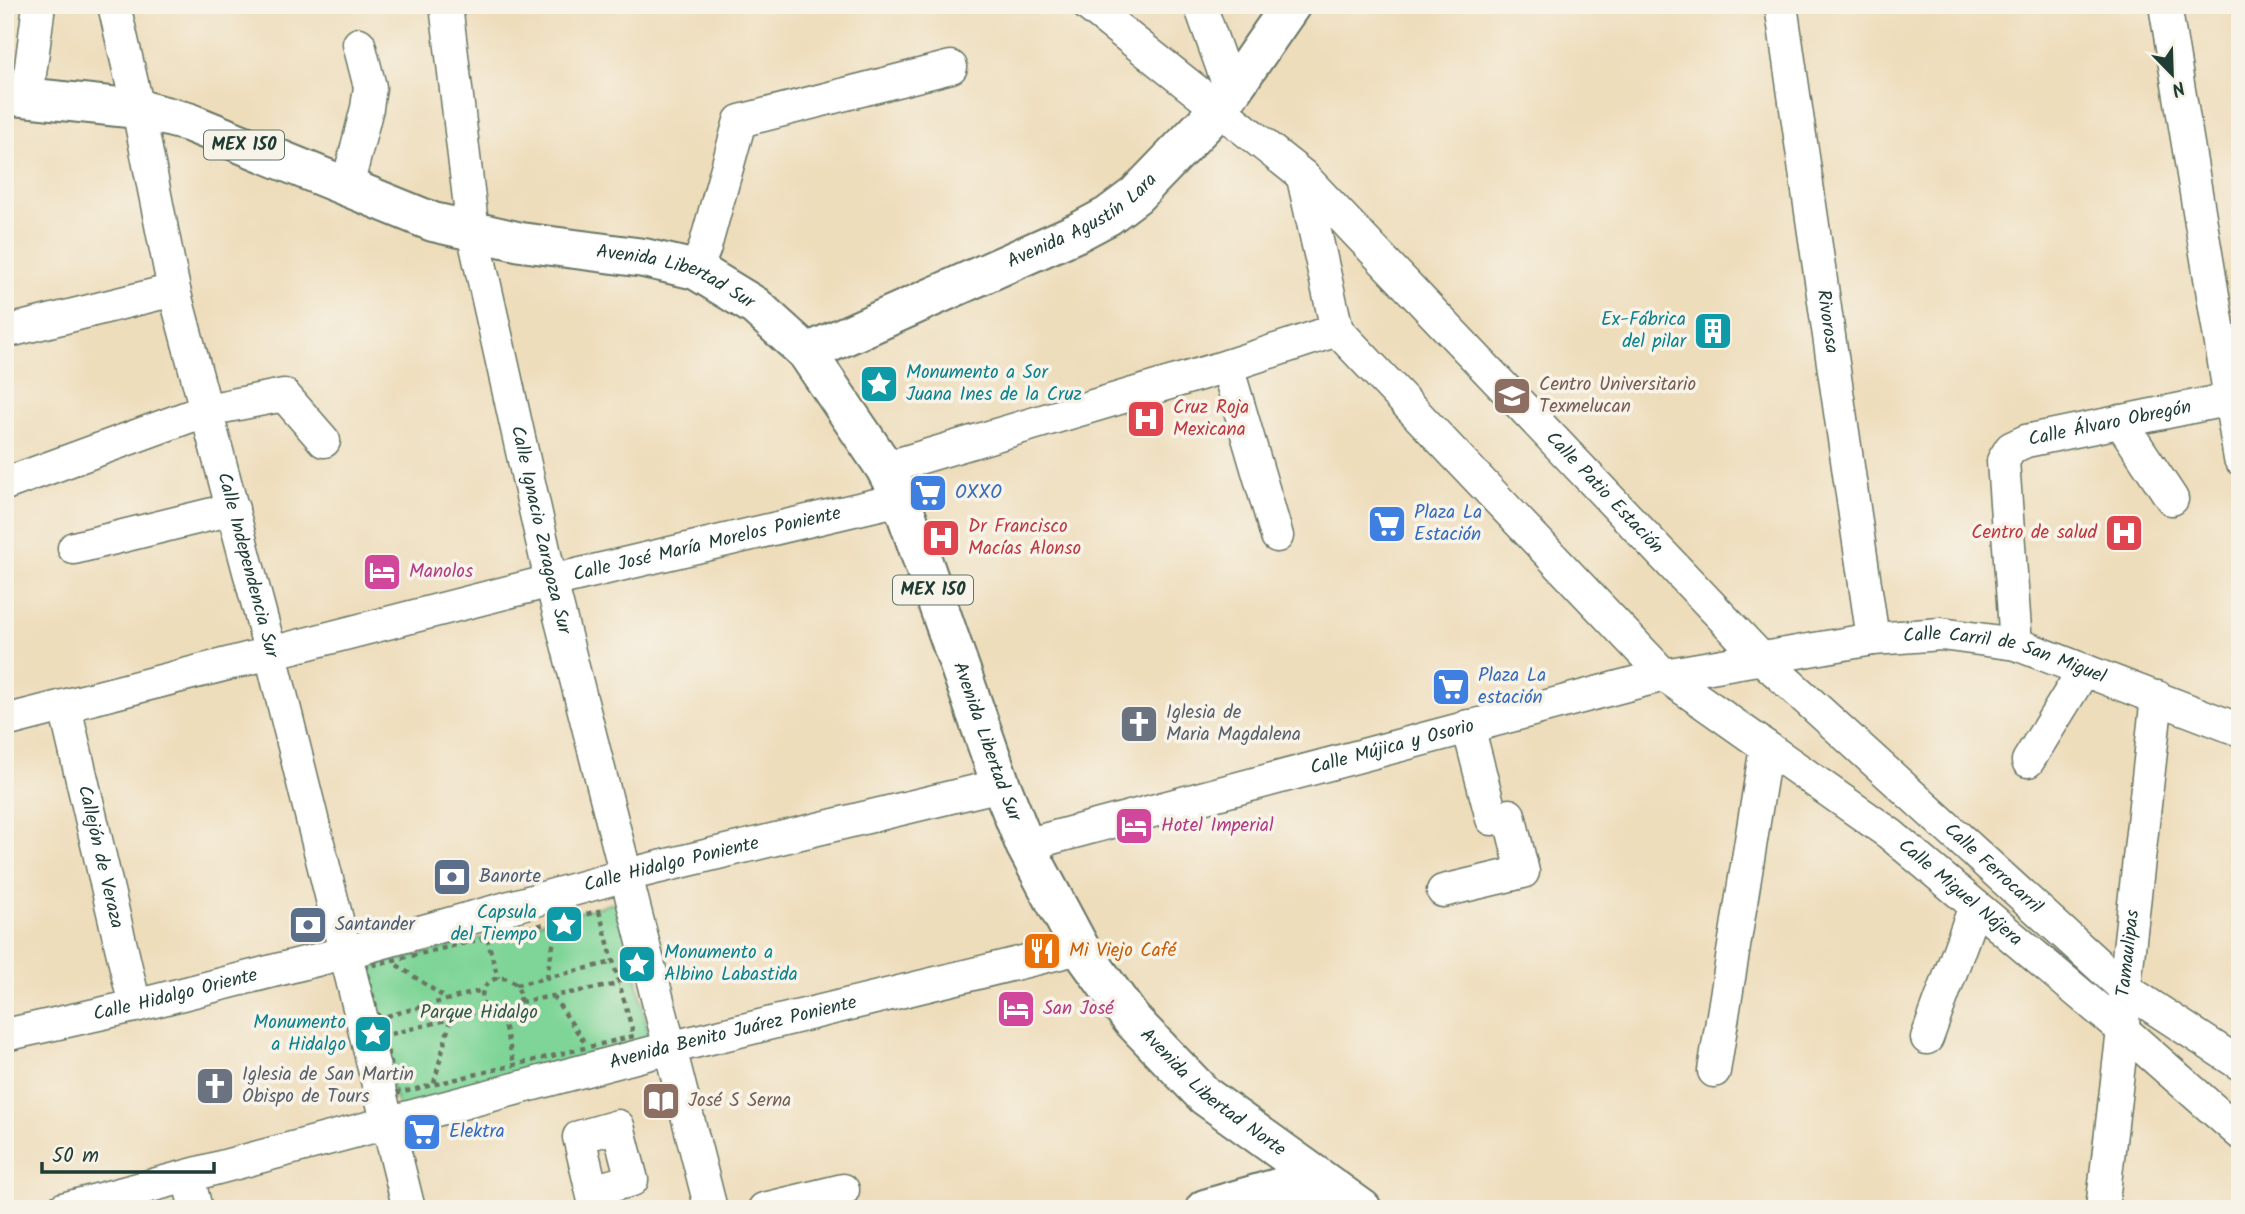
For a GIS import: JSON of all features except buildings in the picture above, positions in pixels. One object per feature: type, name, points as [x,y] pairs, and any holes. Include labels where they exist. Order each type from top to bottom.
[{"type":"main road","name":"Avenida Agustín Lara","points":[[807,353],[1078,232],[1108,216],[1136,195],[1225,101],[1291,5]]},
{"type":"main road","name":"Avenida Libertad Sur","points":[[16,96],[138,109],[188,122],[433,222],[521,242],[644,258],[696,270],[755,306],[807,353],[893,483],[1025,845]]},
{"type":"main road","name":"Avenida Libertad Norte","points":[[1025,845],[1080,948],[1131,1019],[1205,1096],[1316,1190],[1362,1209]]},
{"type":"main road","points":[[1205,1209],[1316,1190]]},
{"type":"street","points":[[16,96],[39,5]]},
{"type":"street","name":"Calle Independencia Sur","points":[[114,5],[174,290],[271,654],[409,1209]]},
{"type":"street","name":"Calle Ignacio Zaragoza Sur","points":[[446,5],[473,232],[551,581],[711,1209]]},
{"type":"street","points":[[1088,5],[1225,101]]},
{"type":"street","points":[[1200,5],[1225,101]]},
{"type":"street","name":"Rivorosa","points":[[1781,5],[1873,639]]},
{"type":"street","points":[[2165,5],[2235,398],[2240,459]]},
{"type":"street","points":[[347,187],[370,87],[359,44]]},
{"type":"street","points":[[696,270],[705,247],[740,121],[951,67]]},
{"type":"street","name":"Calle Patio Estación","points":[[1225,101],[1303,176],[1760,657]]},
{"type":"street","points":[[1303,176],[1337,330],[1664,675]]},
{"type":"street","points":[[5,332],[174,290]]},
{"type":"street","name":"Calle José María Morelos Poniente","points":[[5,722],[551,581],[893,483],[1337,330]]},
{"type":"street","points":[[1227,366],[1277,536]]},
{"type":"street","points":[[5,484],[207,410],[284,396],[324,441]]},
{"type":"street","name":"Calle Álvaro Obregón","points":[[2016,644],[2003,461],[2011,449],[2026,441],[2235,398]]},
{"type":"street","points":[[2120,421],[2172,499]]},
{"type":"street","points":[[74,548],[233,509]]},
{"type":"street","name":"Calle Carril de San Miguel","points":[[1760,657],[1873,639],[1941,634],[2016,644],[2240,730]]},
{"type":"street","name":"Calle Mújica y Osorio","points":[[1025,845],[1664,675],[1760,657]]},
{"type":"street","name":"Calle Ferrocarril","points":[[1760,657],[2125,989],[2240,1064]]},
{"type":"street","points":[[2028,761],[2084,670]]},
{"type":"street","name":"Calle Miguel Nájera","points":[[1664,675],[1890,834],[2123,1030],[2240,1133]]},
{"type":"street","name":"Tamaulipas","points":[[2102,1209],[2157,697]]},
{"type":"street","name":"Callejón de Veraza","points":[[65,707],[135,1006]]},
{"type":"street","points":[[1443,891],[1523,872],[1509,815],[1492,819],[1468,726]]},
{"type":"street","points":[[1714,1070],[1766,747]]},
{"type":"street","name":"Calle Hidalgo Poniente","points":[[344,953],[626,875],[1001,785]]},
{"type":"street","points":[[1927,1038],[1975,906]]},
{"type":"street","name":"Avenida Benito Juárez Poniente","points":[[64,1209],[669,1048],[1080,948]]},
{"type":"street","name":"Calle Hidalgo Oriente","points":[[5,1035],[135,1006],[344,953]]},
{"type":"street","points":[[188,1177],[196,1209]]},
{"type":"street","points":[[764,1209],[843,1190]]},
{"type":"path","points":[[599,911],[634,1036],[398,1093],[365,967],[558,921],[599,911]]},
{"type":"path","points":[[546,978],[558,921]]},
{"type":"path","points":[[487,937],[498,978]]},
{"type":"path","points":[[390,961],[448,1000]]},
{"type":"path","points":[[516,985],[613,962]]},
{"type":"path","points":[[498,978],[504,978],[516,985],[521,996],[513,1012],[502,1017],[486,1010],[482,1004],[486,985],[498,978]]},
{"type":"path","points":[[520,1002],[619,984]]},
{"type":"path","points":[[379,1018],[483,990]]},
{"type":"path","points":[[552,996],[587,1047]]},
{"type":"path","points":[[384,1035],[486,1010]]},
{"type":"path","points":[[502,1017],[514,1065]]},
{"type":"path","points":[[433,1084],[451,1018]]},
{"type":"green space","name":"Parque Hidalgo","points":[[621,901],[650,1042],[399,1110],[356,971]]},
{"type":"place","name":"Ex-Fábrica del pilar","points":[[1713,331]]},
{"type":"place","name":"Monumento a Sor Juana Ines de la Cruz","points":[[879,384]]},
{"type":"place","name":"Centro Universitario Texmelucan","points":[[1512,396]]},
{"type":"place","name":"Cruz Roja Mexicana","points":[[1146,419]]},
{"type":"place","name":"OXXO","points":[[928,493]]},
{"type":"place","name":"Plaza La Estación","points":[[1387,524]]},
{"type":"place","name":"Centro de salud","points":[[2124,533]]},
{"type":"place","name":"Dr Francisco Macías Alonso","points":[[941,538]]},
{"type":"place","name":"Manolos","points":[[382,572]]},
{"type":"place","name":"Plaza La estación","points":[[1451,687]]},
{"type":"place","name":"Iglesia de Maria Magdalena","points":[[1139,724]]},
{"type":"place","name":"Hotel Imperial","points":[[1134,826]]},
{"type":"place","name":"Banorte","points":[[452,877]]},
{"type":"place","name":"Capsula del Tiempo","points":[[564,924]]},
{"type":"place","name":"Santander","points":[[308,925]]},
{"type":"place","name":"Mi Viejo Café","points":[[1042,951]]},
{"type":"place","name":"Monumento a Albino Labastida","points":[[637,964]]},
{"type":"place","name":"San José","points":[[1016,1009]]},
{"type":"place","name":"Monumento a Hidalgo","points":[[373,1034]]},
{"type":"place","name":"Iglesia de San Martin Obispo de Tours","points":[[215,1086]]},
{"type":"place","name":"José S Serna","points":[[661,1101]]},
{"type":"place","name":"Elektra","points":[[422,1132]]}]
